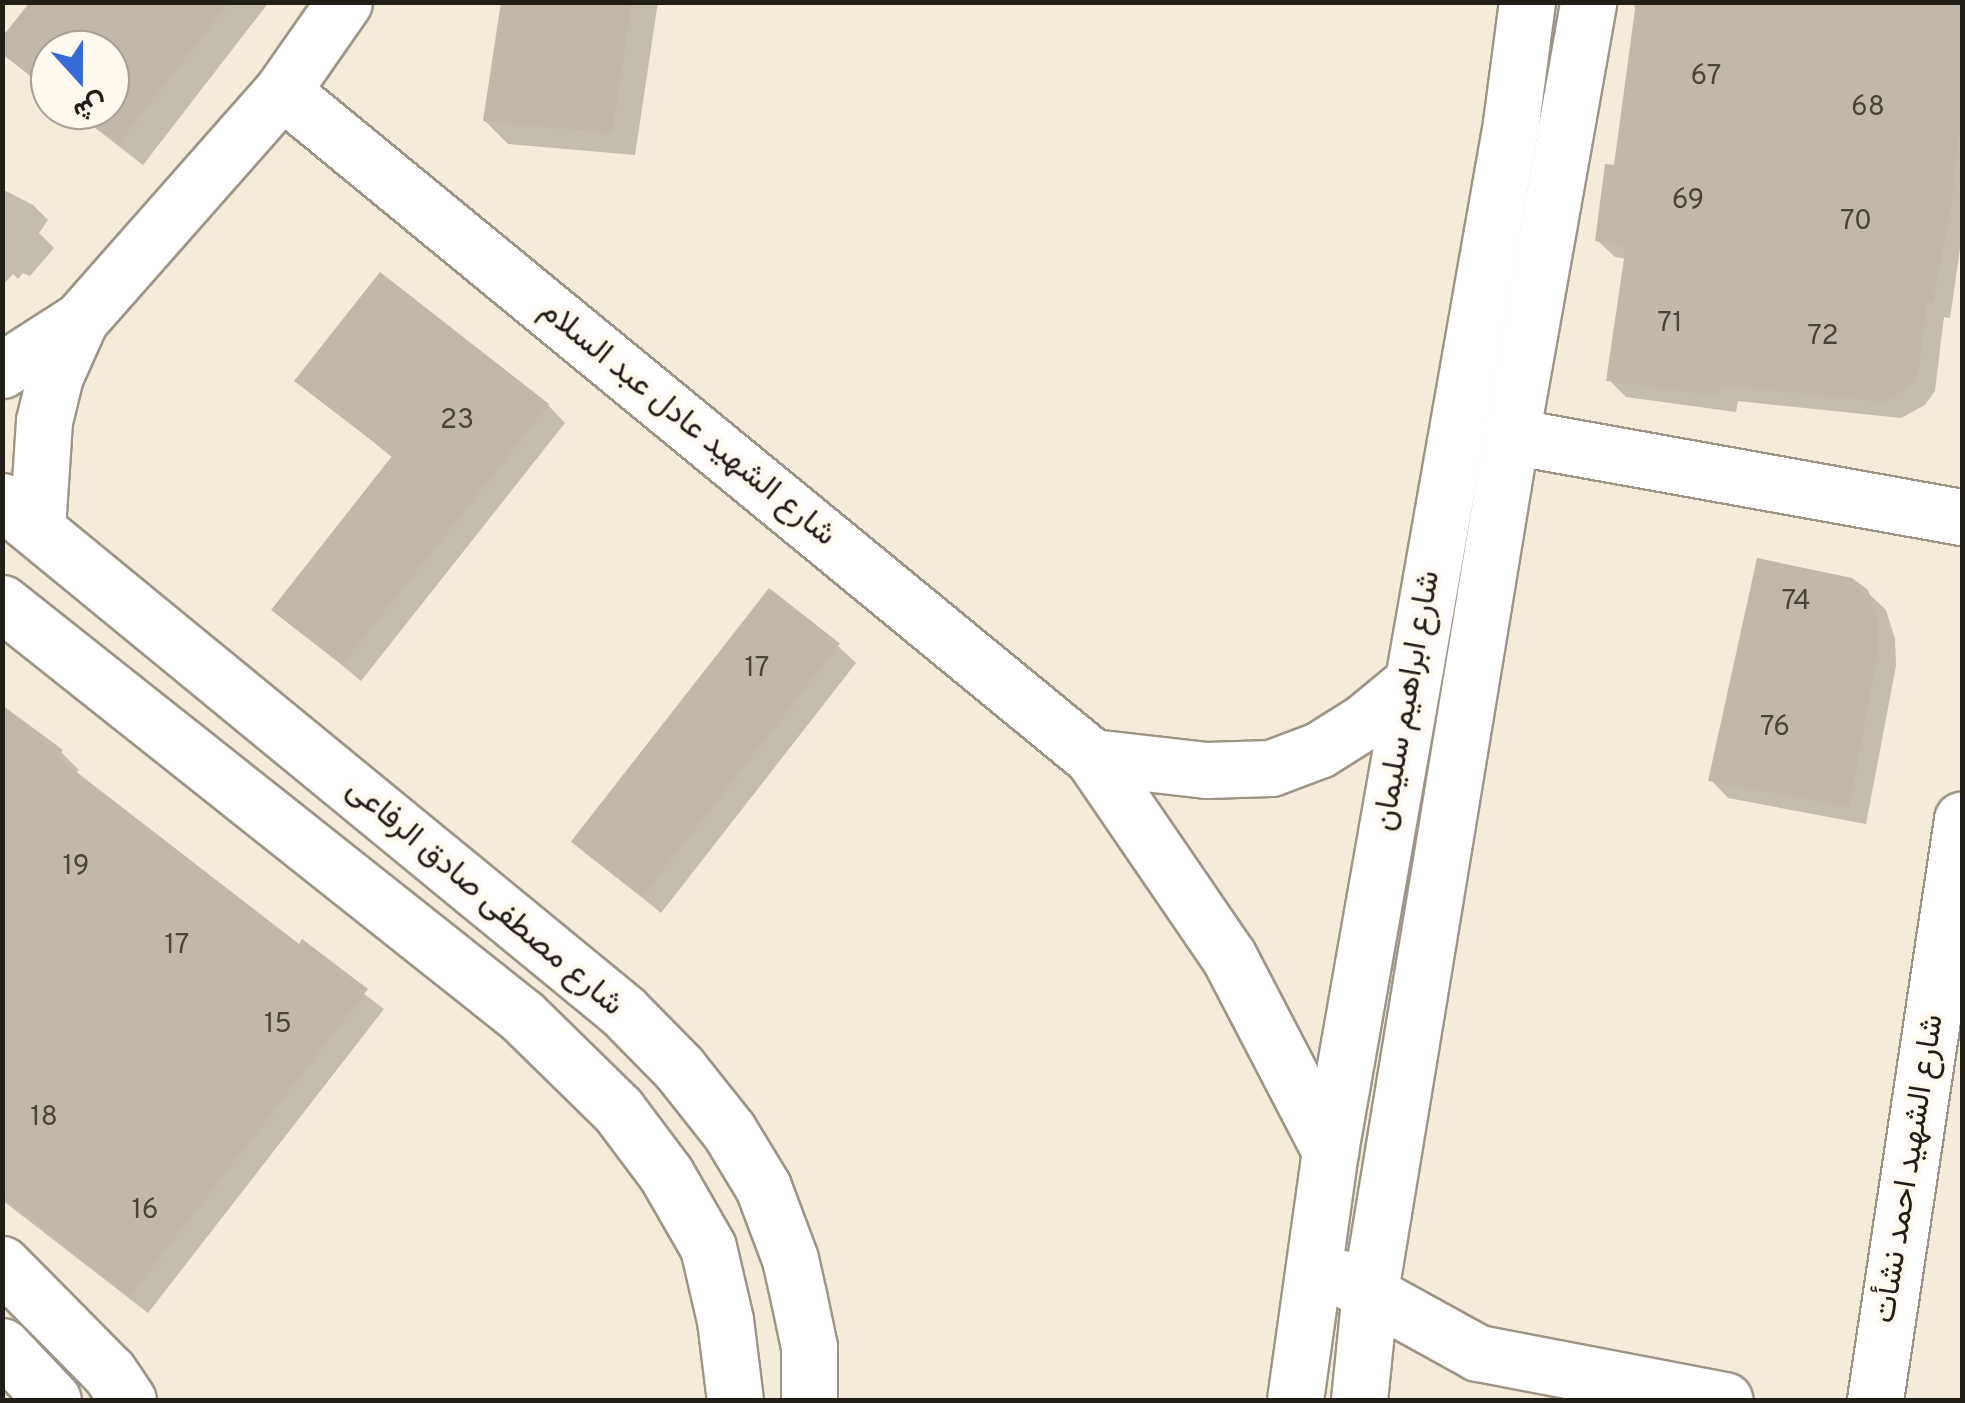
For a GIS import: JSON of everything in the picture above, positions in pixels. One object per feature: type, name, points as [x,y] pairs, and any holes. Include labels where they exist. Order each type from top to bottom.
[{"type":"street","points":[[2,370],[80,320],[282,91],[344,2]]},
{"type":"street","name":"شارع ابراهيم سليمان","points":[[1295,1400],[1330,1151],[1511,123],[1527,2]]},
{"type":"street","name":"شارع ابراهيم سليمان","points":[[1359,1400],[1370,1291],[1510,436],[1588,2]]},
{"type":"street","name":"شارع الشهيد عادل عبد السلام","points":[[282,91],[1092,757],[1229,958],[1330,1151]]},
{"type":"street","points":[[20,515],[55,376],[80,320]]},
{"type":"street","points":[[1510,436],[1962,517]]},
{"type":"street","name":"شارع مصطفى صادق الرفاعى","points":[[20,515],[623,1012],[679,1068],[729,1131],[763,1187],[790,1259],[799,1299],[808,1347],[810,1400]]},
{"type":"street","name":"شارع مصطفى صادق الرفاعى","points":[[2,603],[522,1016],[618,1110],[666,1174],[708,1247],[725,1320],[735,1400]]},
{"type":"street","points":[[1092,757],[1206,770],[1271,768],[1320,750],[1365,722],[1410,684]]},
{"type":"street","name":"شارع الشهيد احمد نشأت","points":[[1875,1400],[1962,819]]},
{"type":"street","points":[[2,1264],[109,1372],[128,1400]]},
{"type":"street","points":[[1315,1266],[1370,1291],[1478,1353],[1603,1390],[1725,1400]]},
{"type":"street","points":[[2,1346],[53,1400]]},
{"type":"building","points":[[30,2],[229,2],[130,129],[130,30],[30,30],[30,76],[2,54],[2,37]]},
{"type":"building","points":[[501,2],[632,2],[612,133],[483,121]]},
{"type":"building","points":[[1636,2],[1962,2],[1962,112],[1950,213],[1933,302],[1927,301],[1918,373],[1907,388],[1883,402],[1721,385],[1719,396],[1606,381],[1626,245],[1595,241],[1605,164],[1614,165]]},
{"type":"building","points":[[100,130],[129,130],[118,144]]},
{"type":"building","points":[[380,272],[549,404],[342,665],[271,610],[392,456],[294,381]]},
{"type":"building","points":[[1757,558],[1852,578],[1868,590],[1878,619],[1879,647],[1849,807],[1708,781]]},
{"type":"building","points":[[769,588],[840,643],[642,897],[571,842]]},
{"type":"building","points":[[2,705],[63,750],[57,757],[299,944],[302,939],[368,989],[129,1297],[2,1196]]}]
